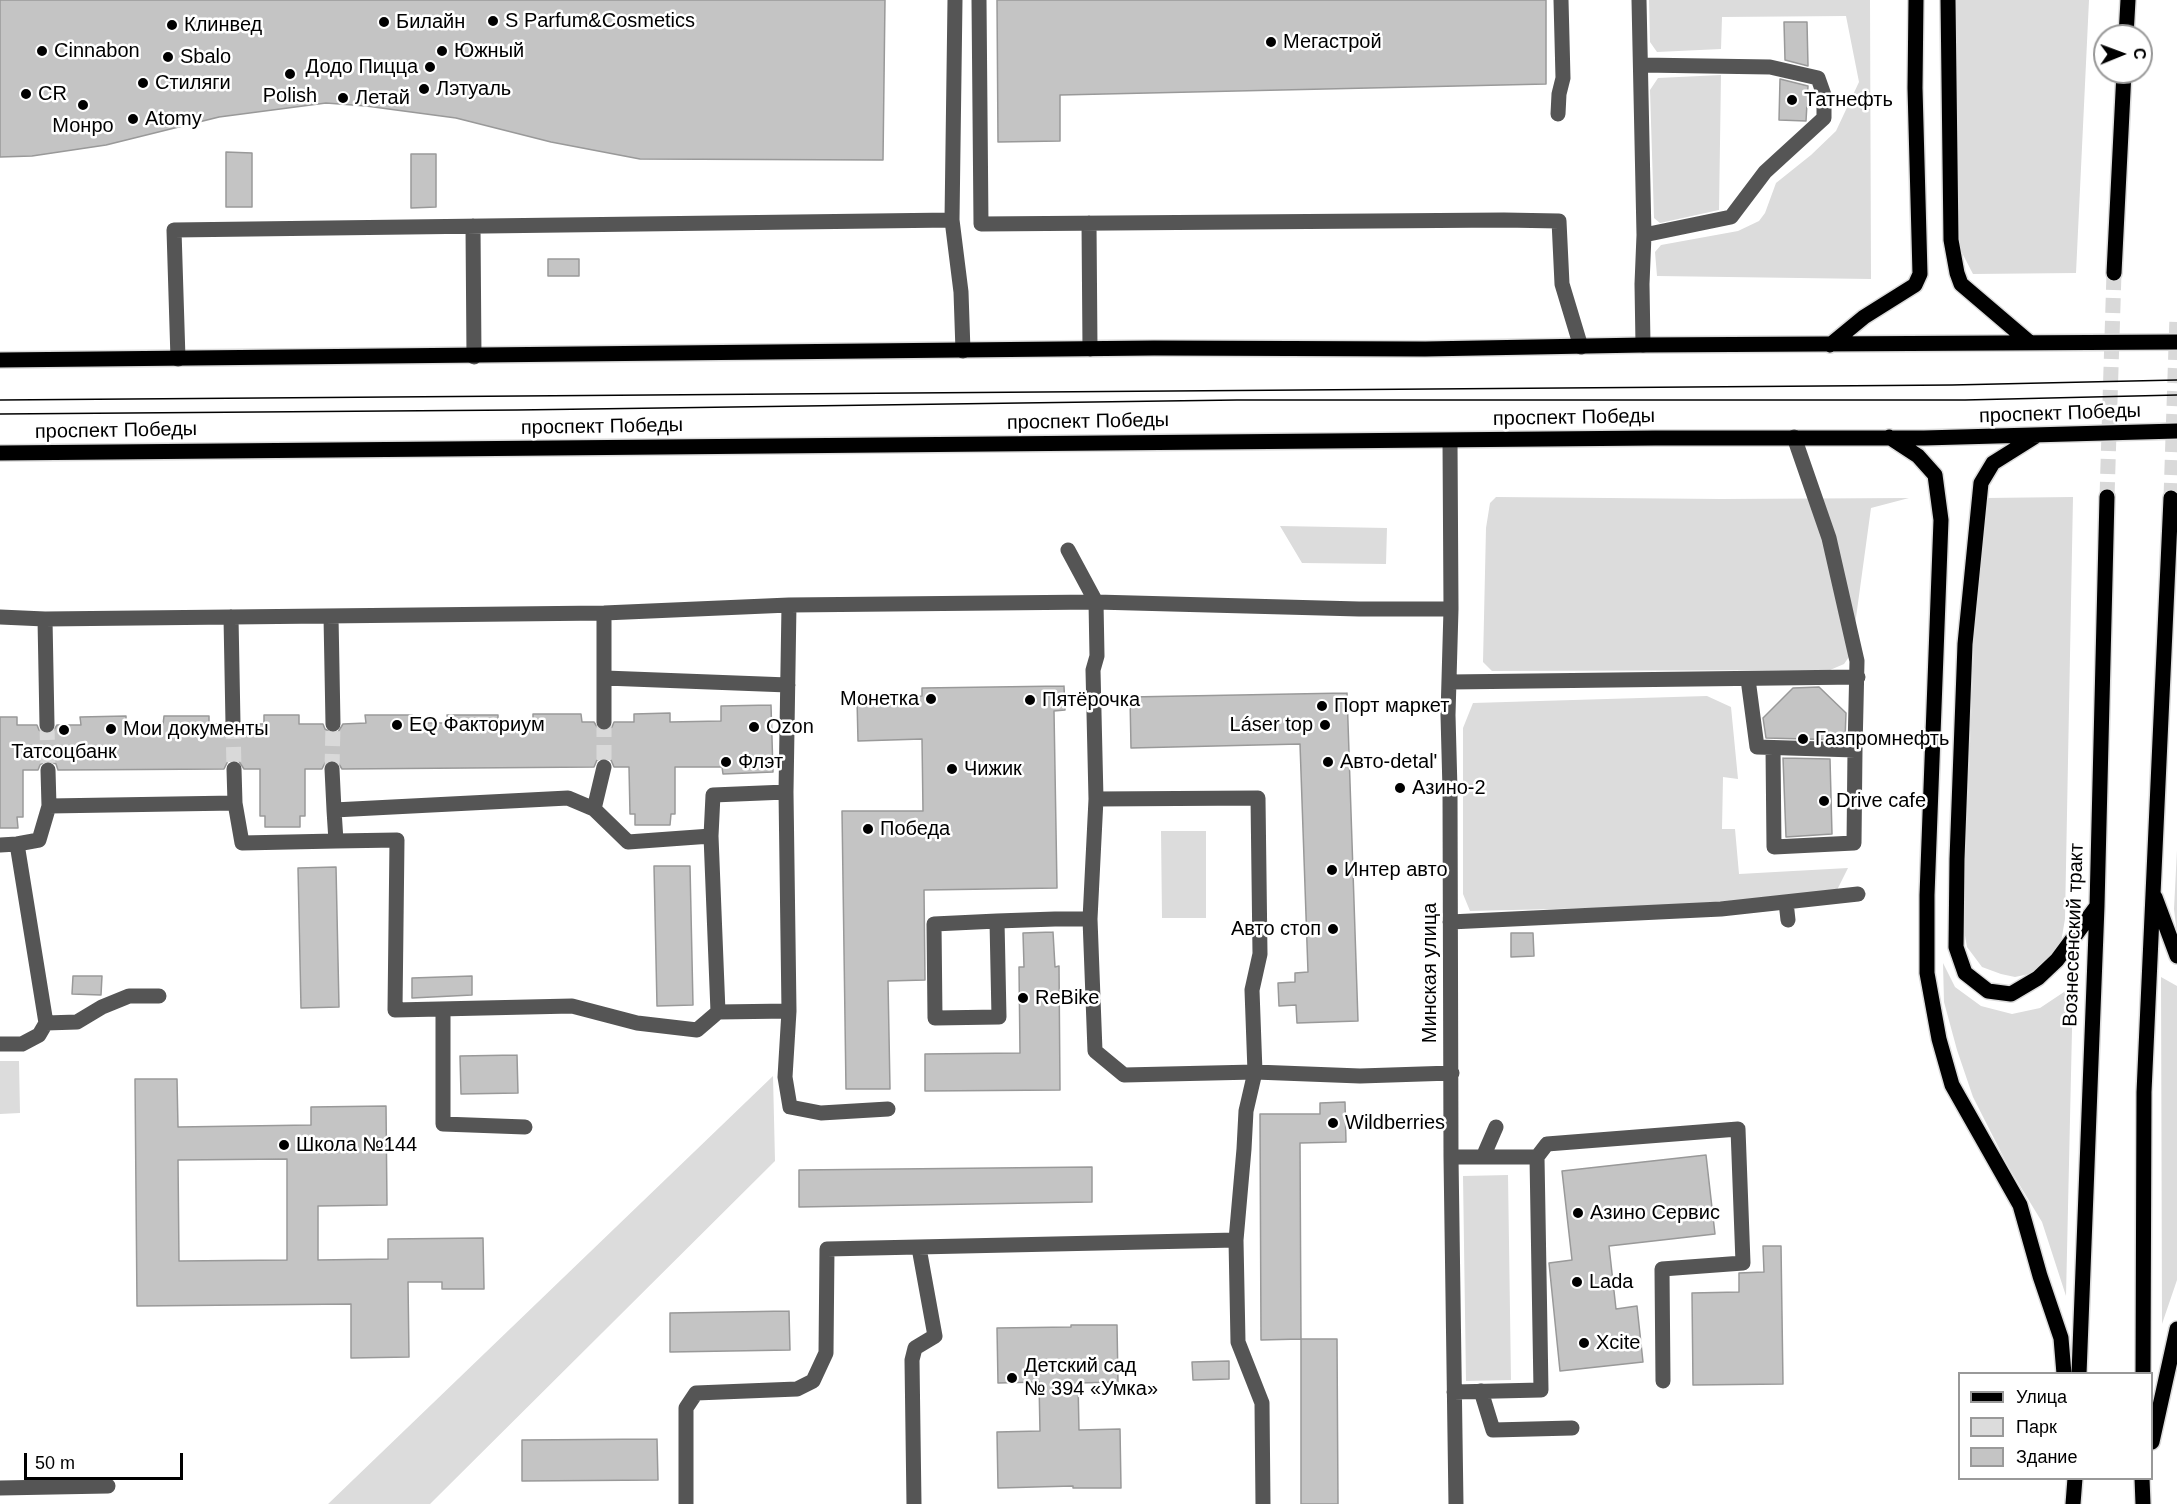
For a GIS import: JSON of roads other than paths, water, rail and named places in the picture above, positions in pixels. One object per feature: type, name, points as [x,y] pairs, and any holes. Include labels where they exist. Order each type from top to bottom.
[{"type":"main road","points":[[1830,345],[1864,317],[1915,285],[1920,274],[1915,88],[1916,0]]},
{"type":"main road","points":[[1948,0],[1951,240],[1957,273],[1962,284],[2029,342]]},
{"type":"main road","points":[[2127,24],[2128,0]]},
{"type":"main road","points":[[2114,273],[2123,84]]},
{"type":"main road","points":[[0,360],[1090,349],[1425,349],[1643,345],[2177,342]]},
{"type":"main road","name":"проспект Победы","points":[[0,453],[2036,436],[2177,431]]},
{"type":"main road","points":[[2036,436],[1993,463],[1981,483],[1980,490],[1965,644],[1957,859],[1956,947],[1965,973],[1988,991],[2011,994],[2038,978],[2057,960],[2097,906]]},
{"type":"main road","points":[[1889,437],[1918,456],[1935,475],[1941,520],[1927,951],[1927,973],[1939,1039],[1952,1085],[2020,1205],[2040,1276],[2061,1338],[2064,1372]]},
{"type":"main road","name":"Вознесенский тракт","points":[[2079,1372],[2097,906],[2107,497]]},
{"type":"main road","points":[[2143,1372],[2144,1092],[2171,498]]},
{"type":"main road","points":[[2153,891],[2177,956]]},
{"type":"main road","points":[[2153,1433],[2177,1329]]},
{"type":"main road","points":[[2073,1504],[2075,1481]]},
{"type":"main road","points":[[2142,1481],[2143,1504]]},
{"type":"street","points":[[955,0],[952,220],[961,292],[963,351]]},
{"type":"street","points":[[979,0],[981,224],[1559,221],[1562,284],[1581,347]]},
{"type":"street","points":[[1558,114],[1563,78],[1561,0]]},
{"type":"street","points":[[1639,0],[1644,234],[1643,345]]},
{"type":"street","points":[[1642,65],[1770,67],[1818,78],[1824,95],[1824,118],[1765,172],[1731,217],[1644,234]]},
{"type":"street","points":[[178,359],[174,230],[952,220]]},
{"type":"street","points":[[1089,223],[1090,349]]},
{"type":"street","points":[[473,226],[474,357]]},
{"type":"street","points":[[1773,748],[1774,847],[1854,843],[1857,661],[1829,538],[1794,437]]},
{"type":"street","name":"Минская улица","points":[[1450,441],[1448,715],[1456,1504]]},
{"type":"street","points":[[1068,550],[1096,602],[1097,656],[1093,670],[1096,799],[1090,919],[1095,1051],[1124,1075],[1255,1072],[1360,1076],[1452,1073]]},
{"type":"street","points":[[0,617],[45,619],[604,613],[789,605],[1096,602],[1450,609]]},
{"type":"street","points":[[789,605],[786,792],[789,1011],[785,1077],[790,1107],[821,1113],[888,1109]]},
{"type":"street","points":[[604,613],[604,722]]},
{"type":"street","points":[[331,616],[333,724]]},
{"type":"street","points":[[231,617],[233,724]]},
{"type":"street","points":[[45,619],[47,725]]},
{"type":"street","points":[[1450,682],[1858,677]]},
{"type":"street","points":[[604,678],[788,685]]},
{"type":"street","points":[[1748,679],[1757,747],[1855,750]]},
{"type":"street","points":[[594,809],[604,767]]},
{"type":"street","points":[[234,769],[235,803],[242,843],[397,840],[395,1010],[572,1006],[637,1023],[697,1030],[718,1012],[789,1011]]},
{"type":"street","points":[[332,769],[336,841]]},
{"type":"street","points":[[0,845],[39,840],[50,806],[48,770]]},
{"type":"street","points":[[718,1012],[711,836],[713,795],[786,792]]},
{"type":"street","points":[[334,810],[568,798],[594,809],[628,842],[711,836]]},
{"type":"street","points":[[1096,799],[1258,798],[1260,954],[1252,990],[1255,1072],[1246,1111],[1236,1240],[1238,1342],[1262,1403],[1263,1504]]},
{"type":"street","points":[[50,806],[235,803]]},
{"type":"street","points":[[0,1044],[22,1044],[39,1035],[46,1023],[17,844]]},
{"type":"street","points":[[1450,922],[1721,909],[1858,894]]},
{"type":"street","points":[[1786,902],[1788,920]]},
{"type":"street","points":[[997,921],[999,1017],[935,1018],[934,924],[997,921],[1090,919]]},
{"type":"street","points":[[46,1023],[77,1022],[102,1007],[129,996],[159,996]]},
{"type":"street","points":[[443,1009],[442,1124],[525,1127]]},
{"type":"street","points":[[1483,1157],[1496,1128]]},
{"type":"street","points":[[1454,1392],[1540,1390],[1537,1157],[1547,1144],[1738,1129],[1743,1263],[1662,1269],[1663,1380]]},
{"type":"street","points":[[1451,1157],[1537,1157]]},
{"type":"street","points":[[686,1504],[686,1408],[696,1393],[797,1389],[813,1381],[826,1353],[827,1249],[1236,1240]]},
{"type":"street","points":[[914,1504],[912,1360],[915,1347],[935,1336],[919,1248]]},
{"type":"street","points":[[1481,1391],[1493,1430],[1572,1428]]},
{"type":"street","points":[[0,1488],[108,1486]]},
{"type":"tunnel","points":[[2107,497],[2114,273]]},
{"type":"tunnel","points":[[2171,498],[2177,316]]},
{"type":"tunnel","points":[[604,722],[604,767]]},
{"type":"tunnel","points":[[233,724],[234,769]]},
{"type":"tunnel","points":[[332,769],[333,724]]},
{"type":"tunnel","points":[[47,725],[48,770]]},
{"type":"tram line","points":[[0,400],[1952,385],[2177,380]]},
{"type":"tram line","points":[[0,414],[517,410],[1237,400],[1965,400],[2177,395]]},
{"type":"place","name":"S Parfum&Cosmetics","points":[[493,21]]},
{"type":"place","name":"Билайн","points":[[384,22]]},
{"type":"place","name":"Клинвед","points":[[172,25]]},
{"type":"place","name":"Мегастрой","points":[[1271,42]]},
{"type":"place","name":"Cinnabon","points":[[42,51]]},
{"type":"place","name":"Южный","points":[[442,51]]},
{"type":"place","name":"Sbalo","points":[[168,57]]},
{"type":"place","name":"Додо Пицца","points":[[430,67]]},
{"type":"place","name":"Polish","points":[[290,74]]},
{"type":"place","name":"Стиляги","points":[[143,83]]},
{"type":"place","name":"Лэтуаль","points":[[424,89]]},
{"type":"place","name":"CR","points":[[26,94]]},
{"type":"place","name":"Летай","points":[[343,98]]},
{"type":"place","name":"Татнефть","points":[[1792,100]]},
{"type":"place","name":"Монро","points":[[83,105]]},
{"type":"place","name":"Atomy","points":[[133,119]]},
{"type":"place","name":"Монетка","points":[[931,699]]},
{"type":"place","name":"Пятёрочка","points":[[1030,700]]},
{"type":"place","name":"Порт маркет","points":[[1322,706]]},
{"type":"place","name":"EQ Факториум","points":[[397,725]]},
{"type":"place","name":"Láser top","points":[[1325,725]]},
{"type":"place","name":"Ozon","points":[[754,727]]},
{"type":"place","name":"Мои документы","points":[[111,729]]},
{"type":"place","name":"Татсоцбанк","points":[[64,730]]},
{"type":"place","name":"Газпромнефть","points":[[1803,739]]},
{"type":"place","name":"Флэт","points":[[726,762]]},
{"type":"place","name":"Авто-detal'","points":[[1328,762]]},
{"type":"place","name":"Чижик","points":[[952,769]]},
{"type":"place","name":"Азино-2","points":[[1400,788]]},
{"type":"place","name":"Drive cafe","points":[[1824,801]]},
{"type":"place","name":"Победа","points":[[868,829]]},
{"type":"place","name":"Интер авто","points":[[1332,870]]},
{"type":"place","name":"Авто стоп","points":[[1333,929]]},
{"type":"place","name":"ReBike","points":[[1023,998]]},
{"type":"place","name":"Wildberries","points":[[1333,1123]]},
{"type":"place","name":"Школа №144","points":[[284,1145]]},
{"type":"place","name":"Азино Сервис","points":[[1578,1213]]},
{"type":"place","name":"Lada","points":[[1577,1282]]},
{"type":"place","name":"Xcite","points":[[1584,1343]]},
{"type":"place","name":"Детский сад № 394 «Умка»","points":[[1012,1378]]}]
